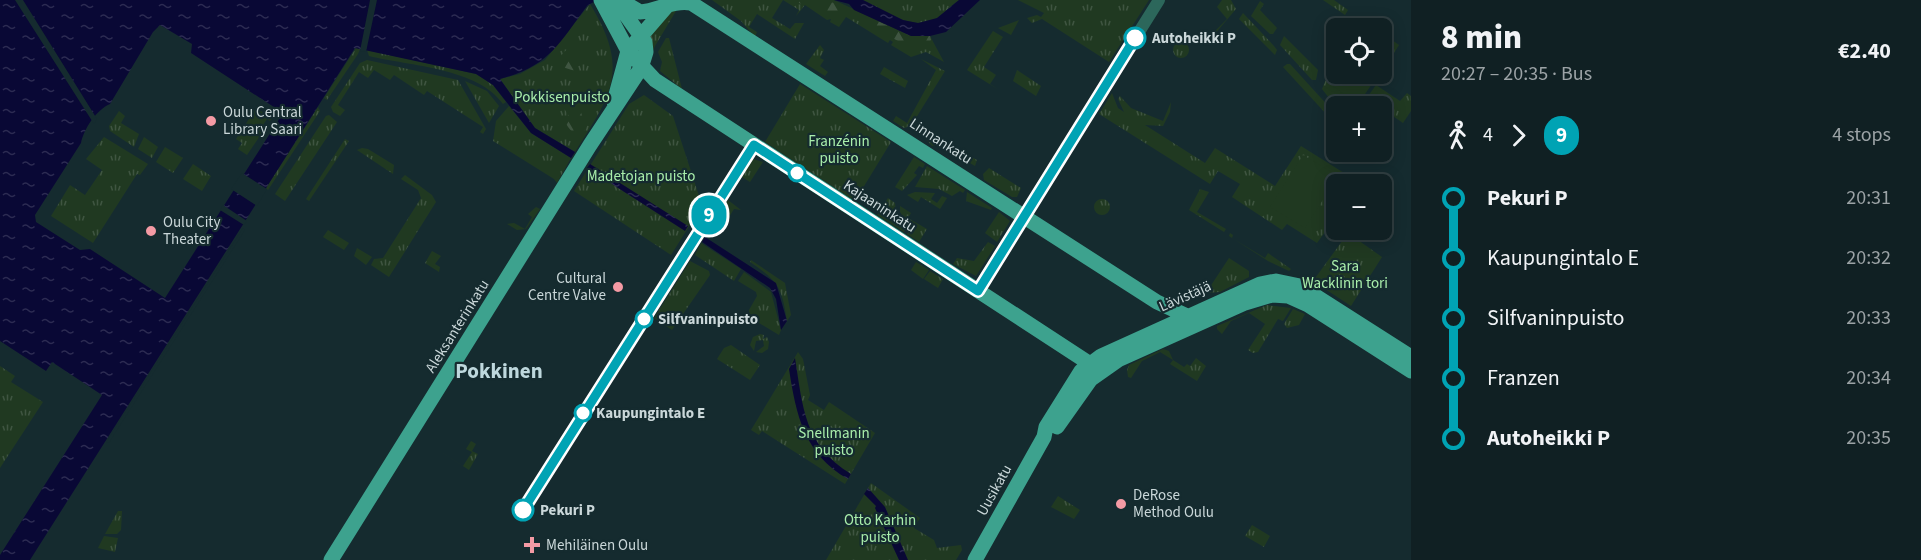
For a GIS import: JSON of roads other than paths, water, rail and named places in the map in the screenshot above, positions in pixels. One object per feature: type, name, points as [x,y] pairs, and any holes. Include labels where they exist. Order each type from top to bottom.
[{"type":"main road","name":"Linnankatu","points":[[676,1],[691,3],[1156,302],[1185,315]]},
{"type":"main road","points":[[613,2],[640,12],[676,1]]},
{"type":"main road","points":[[628,51],[661,12],[676,1]]},
{"type":"main road","points":[[613,2],[641,34],[646,52],[641,68]]},
{"type":"main road","name":"Kajaaninkatu","points":[[613,2],[628,51],[641,68],[674,94],[1095,367]]},
{"type":"main road","name":"Aleksanterinkatu","points":[[612,111],[628,51]]},
{"type":"main road","name":"Aleksanterinkatu","points":[[331,560],[641,68]]},
{"type":"main road","name":"Lävistäjä","points":[[1095,367],[1164,325],[1268,281],[1285,281],[1298,292]]},
{"type":"main road","points":[[1298,292],[1411,357]]},
{"type":"main road","points":[[1298,292],[1411,371]]},
{"type":"main road","name":"Lävistäjä","points":[[1095,367],[1260,298],[1298,292]]},
{"type":"main road","points":[[1156,302],[1163,312],[1164,325],[1156,342]]},
{"type":"main road","name":"Uusikatu","points":[[975,560],[1044,437],[1054,432],[1095,367]]},
{"type":"street","points":[[1024,216],[1159,0]]},
{"type":"water","points":[[0,0],[597,0],[587,6],[551,52],[530,68],[500,79],[535,128],[575,152],[571,158],[531,133],[493,85],[476,74],[355,48],[30,560],[0,560],[0,555],[102,395],[52,362],[46,371],[0,341]],"holes":[[[160,25],[192,44],[191,53],[283,113],[165,298],[90,249],[80,250],[36,222],[35,215],[81,143],[91,120],[110,104],[153,32]]]},
{"type":"water","points":[[834,0],[863,0],[903,20],[918,23],[937,18],[959,0],[980,0],[946,32],[930,36],[911,36],[854,10],[849,4]]},
{"type":"water","points":[[590,164],[688,226],[685,231],[587,168]]},
{"type":"water","points":[[705,237],[776,283],[787,321],[781,330],[776,299],[770,288],[702,242]]},
{"type":"water","points":[[795,358],[808,424],[824,451],[835,463],[851,474],[848,479],[821,458],[805,432],[795,402],[789,369]]},
{"type":"water","points":[[868,488],[885,507],[908,560],[899,560],[876,506],[864,494]]},
{"type":"place","name":"Autoheikki P","points":[[1135,38]]},
{"type":"place","name":"Oulu Central Library Saari","points":[[211,121]]},
{"type":"place","name":"Oulu City Theater","points":[[151,231]]},
{"type":"place","name":"Cultural Centre Valve","points":[[618,287]]},
{"type":"place","name":"Silfvaninpuisto","points":[[644,319]]},
{"type":"place","name":"Kaupungintalo E","points":[[583,413]]},
{"type":"place","name":"DeRose Method Oulu","points":[[1121,504]]},
{"type":"place","name":"Pekuri P","points":[[523,510]]},
{"type":"place","name":"Mehiläinen Oulu","points":[[532,545]]},
{"type":"district","name":"Pokkinen","points":[[499,371]]},
{"type":"park label","name":"Pokkisenpuisto","points":[[562,97]]},
{"type":"park label","name":"Franzénin puisto","points":[[839,150]]},
{"type":"park label","name":"Madetojan puisto","points":[[641,176]]},
{"type":"park label","name":"Sara Wacklinin tori","points":[[1345,274]]},
{"type":"park label","name":"Snellmanin puisto","points":[[834,442]]},
{"type":"park label","name":"Otto Karhin puisto","points":[[880,528]]}]
